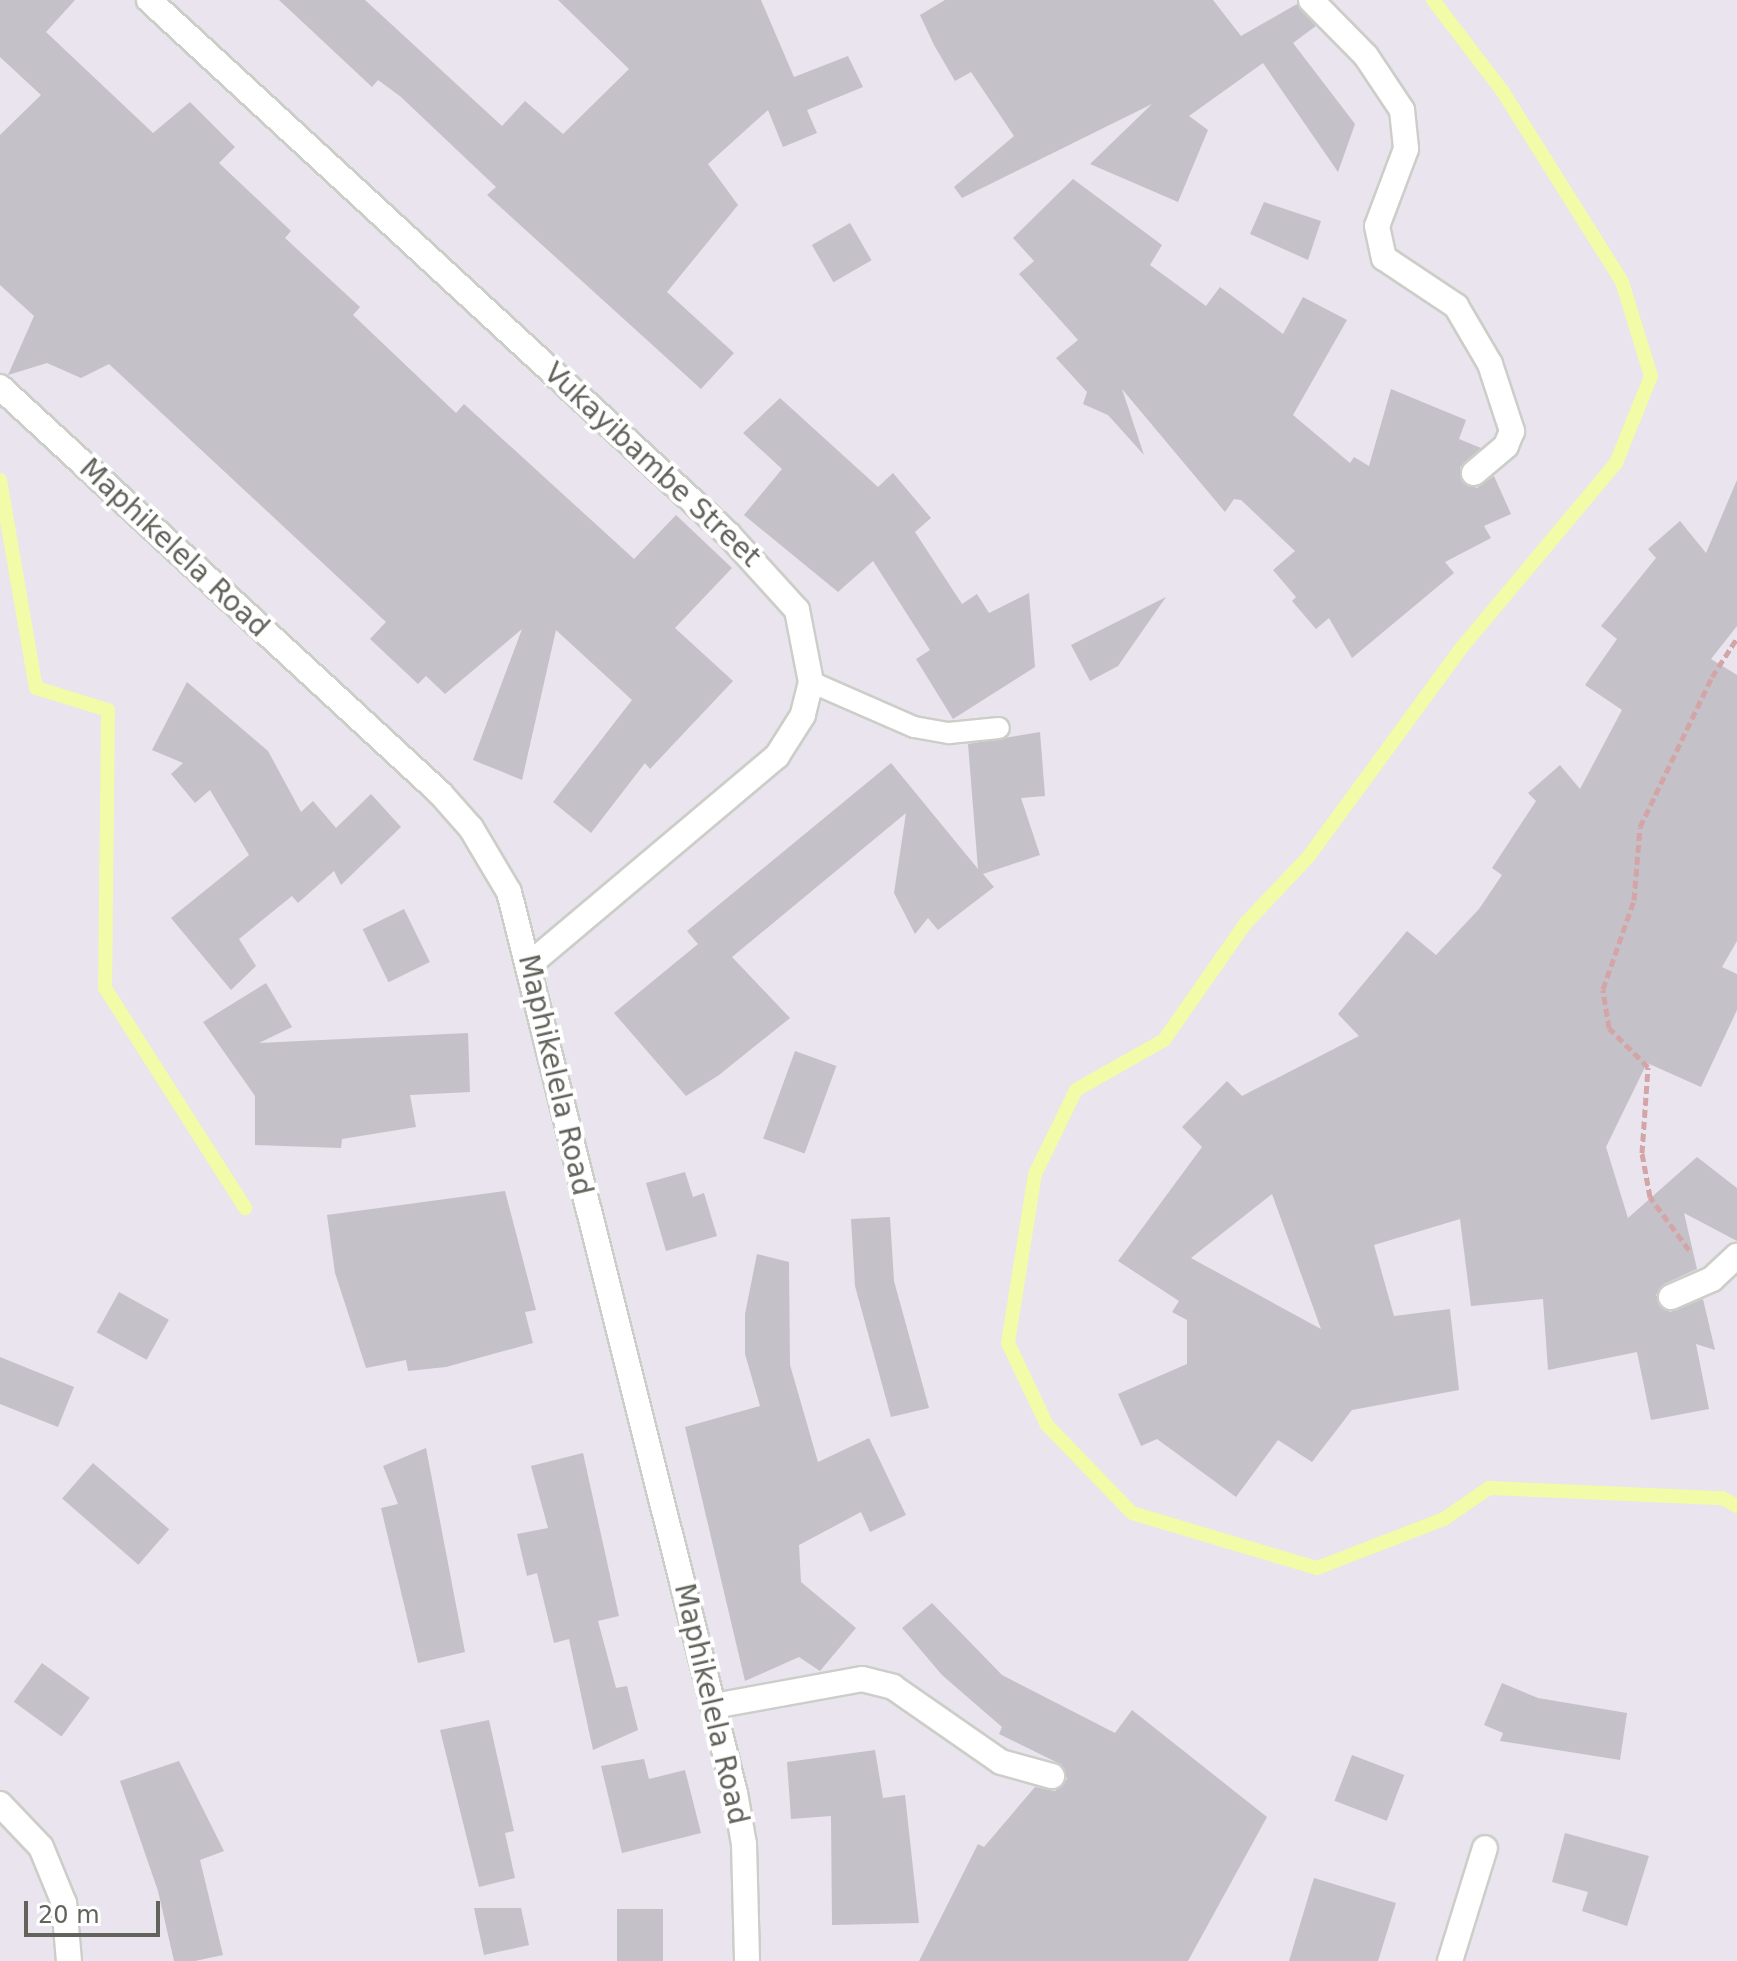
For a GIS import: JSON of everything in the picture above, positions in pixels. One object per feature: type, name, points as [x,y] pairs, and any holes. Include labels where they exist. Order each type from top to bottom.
[{"type":"street","name":"Vukayibambe Street","points":[[149,0],[772,577],[797,610],[811,682],[803,715],[751,784],[530,964]]},
{"type":"street","points":[[1311,0],[1366,56],[1402,110],[1406,149],[1377,226],[1384,258],[1456,306],[1490,364],[1512,431],[1506,446],[1474,473]]},
{"type":"street","name":"Maphikelela Road","points":[[0,387],[440,793],[493,860],[530,964],[563,1119],[714,1706],[744,1844],[747,1961]]},
{"type":"street","points":[[1671,1297],[1712,1279],[1737,1256]]},
{"type":"street","points":[[714,1706],[862,1679],[893,1687],[1001,1762],[1052,1776]]},
{"type":"street","points":[[0,1804],[41,1847],[64,1903],[69,1961]]},
{"type":"street","points":[[1450,1961],[1485,1848]]},
{"type":"lane","points":[[811,682],[914,727],[949,733],[999,728]]},
{"type":"path","points":[[1712,1279],[1650,1197],[1642,1153],[1648,1067],[1609,1028],[1603,989],[1634,900],[1640,827],[1737,638]]},
{"type":"building","points":[[0,0],[75,0],[46,32],[153,133],[190,102],[235,147],[219,163],[291,231],[285,238],[360,307],[353,315],[456,413],[464,404],[634,559],[676,515],[732,568],[675,628],[733,681],[650,769],[645,763],[591,833],[553,802],[632,700],[556,630],[522,780],[473,760],[522,629],[445,694],[426,676],[418,684],[370,639],[386,622],[109,364],[81,378],[47,363],[8,375],[34,316],[0,285],[0,135],[41,95],[0,57]]},
{"type":"building","points":[[279,0],[365,0],[502,126],[525,101],[563,134],[629,69],[558,0],[761,0],[794,77],[848,56],[863,87],[807,110],[817,133],[783,147],[768,110],[708,164],[738,205],[667,292],[734,353],[701,389],[487,195],[496,187],[401,97],[378,80],[372,87]]},
{"type":"building","points":[[945,0],[1213,0],[1241,36],[1297,4],[1316,26],[1293,43],[1355,124],[1338,172],[1263,63],[1189,116],[1208,130],[1178,202],[1090,164],[1152,104],[962,198],[954,187],[1014,136],[971,72],[955,81],[934,45],[920,15]]},
{"type":"building","points":[[1073,179],[1162,245],[1150,265],[1206,306],[1220,287],[1283,334],[1303,297],[1347,320],[1293,415],[1350,463],[1354,457],[1369,466],[1391,389],[1466,420],[1459,439],[1481,448],[1460,467],[1462,482],[1477,488],[1494,476],[1511,514],[1484,526],[1491,538],[1445,562],[1454,573],[1352,658],[1329,618],[1316,629],[1292,601],[1296,597],[1273,570],[1295,551],[1241,500],[1234,499],[1225,512],[1122,389],[1144,455],[1108,415],[1083,404],[1087,392],[1056,358],[1078,340],[1019,274],[1034,261],[1013,238]]},
{"type":"building","points":[[1264,202],[1321,221],[1308,260],[1250,234]]},
{"type":"building","points":[[850,223],[872,260],[833,282],[812,245]]},
{"type":"building","points":[[780,398],[878,487],[893,473],[931,518],[915,532],[962,604],[977,594],[989,613],[1029,593],[1035,667],[953,719],[916,659],[930,650],[873,561],[838,592],[744,515],[782,469],[743,433]]},
{"type":"building","points":[[1737,480],[1737,626],[1711,659],[1737,675],[1737,941],[1722,967],[1737,974],[1737,1010],[1701,1087],[1647,1063],[1606,1147],[1628,1218],[1697,1157],[1737,1188],[1737,1241],[1684,1213],[1697,1269],[1664,1284],[1656,1295],[1670,1312],[1703,1299],[1715,1350],[1696,1344],[1709,1409],[1651,1420],[1637,1352],[1548,1370],[1543,1299],[1471,1306],[1460,1219],[1374,1245],[1394,1316],[1450,1309],[1459,1390],[1352,1410],[1312,1462],[1278,1440],[1236,1497],[1157,1439],[1141,1446],[1118,1394],[1187,1364],[1187,1320],[1172,1312],[1179,1301],[1118,1261],[1202,1147],[1182,1127],[1227,1081],[1242,1096],[1359,1036],[1338,1014],[1407,931],[1436,955],[1479,909],[1502,875],[1492,868],[1536,801],[1528,793],[1560,765],[1580,789],[1622,710],[1585,685],[1617,639],[1601,626],[1656,558],[1648,549],[1680,521],[1706,553]],"holes":[[[1272,1194],[1321,1329],[1191,1258]]]},
{"type":"building","points":[[1166,597],[1118,666],[1090,681],[1071,645]]},
{"type":"building","points":[[187,682],[268,751],[301,812],[313,801],[336,828],[371,794],[401,827],[341,885],[334,871],[298,903],[292,896],[239,939],[256,966],[231,990],[171,918],[249,855],[210,790],[195,803],[171,774],[183,763],[152,750]]},
{"type":"building","points":[[1040,732],[1045,796],[1021,798],[1040,855],[983,874],[994,887],[938,930],[928,918],[915,934],[894,893],[906,813],[732,957],[790,1018],[719,1075],[686,1096],[614,1013],[698,944],[687,931],[891,763],[978,869],[968,744]]},
{"type":"building","points":[[404,909],[430,962],[389,982],[363,929]]},
{"type":"building","points":[[266,983],[292,1027],[259,1043],[468,1033],[470,1092],[410,1095],[416,1127],[342,1139],[341,1148],[255,1145],[255,1096],[203,1022]]},
{"type":"building","points":[[795,1051],[836,1066],[805,1153],[763,1138]]},
{"type":"building","points":[[685,1172],[693,1197],[704,1193],[717,1236],[666,1251],[646,1183]]},
{"type":"building","points":[[505,1191],[536,1310],[525,1312],[533,1343],[446,1367],[408,1371],[406,1360],[366,1368],[335,1273],[327,1215]]},
{"type":"building","points":[[890,1217],[894,1281],[929,1408],[891,1417],[855,1286],[851,1219]]},
{"type":"building","points":[[757,1254],[789,1262],[790,1365],[818,1462],[869,1438],[906,1515],[870,1532],[861,1512],[799,1545],[801,1582],[856,1628],[820,1671],[799,1657],[745,1681],[685,1427],[760,1406],[745,1354],[745,1314]]},
{"type":"building","points":[[119,1292],[169,1320],[147,1360],[97,1332]]},
{"type":"building","points":[[0,1357],[74,1387],[58,1427],[0,1404]]},
{"type":"building","points":[[426,1448],[465,1652],[418,1663],[381,1508],[398,1504],[383,1466]]},
{"type":"building","points":[[583,1453],[619,1616],[598,1621],[616,1688],[627,1686],[638,1730],[593,1750],[569,1639],[554,1643],[537,1573],[527,1576],[517,1534],[548,1528],[531,1466]]},
{"type":"building","points":[[93,1463],[169,1529],[138,1565],[62,1498]]},
{"type":"building","points":[[932,1603],[1002,1675],[1115,1733],[1132,1710],[1267,1817],[1188,1961],[919,1961],[978,1844],[984,1847],[1035,1787],[1055,1791],[1067,1779],[1062,1765],[999,1734],[1002,1727],[942,1675],[902,1628]]},
{"type":"building","points":[[42,1663],[90,1698],[62,1737],[14,1702]]},
{"type":"building","points":[[1502,1683],[1538,1698],[1627,1713],[1620,1760],[1500,1741],[1503,1733],[1484,1725]]},
{"type":"building","points":[[489,1720],[514,1831],[505,1833],[515,1878],[479,1887],[440,1730]]},
{"type":"building","points":[[875,1750],[883,1798],[905,1795],[919,1923],[832,1925],[831,1816],[791,1819],[787,1762]]},
{"type":"building","points":[[1352,1755],[1404,1775],[1387,1821],[1334,1801]]},
{"type":"building","points":[[644,1759],[649,1779],[685,1770],[701,1833],[622,1853],[601,1766]]},
{"type":"building","points":[[179,1761],[224,1851],[200,1860],[223,1955],[195,1961],[174,1961],[158,1891],[120,1781]]},
{"type":"building","points":[[1565,1833],[1649,1856],[1627,1926],[1582,1911],[1588,1892],[1552,1882]]},
{"type":"building","points":[[1314,1878],[1396,1903],[1378,1961],[1289,1961]]},
{"type":"building","points":[[474,1908],[521,1908],[529,1945],[484,1955]]},
{"type":"building","points":[[617,1909],[663,1909],[663,1961],[617,1961]]},
{"type":"waterway","points":[[1433,0],[1503,92],[1622,282],[1651,376],[1616,463],[1462,647],[1310,855],[1245,924],[1164,1040],[1076,1090],[1035,1174],[1008,1343],[1047,1425],[1132,1513],[1317,1568],[1444,1519],[1489,1488],[1722,1498],[1737,1506]]},
{"type":"waterway","points":[[0,480],[36,688],[108,710],[105,988],[245,1208]]}]
